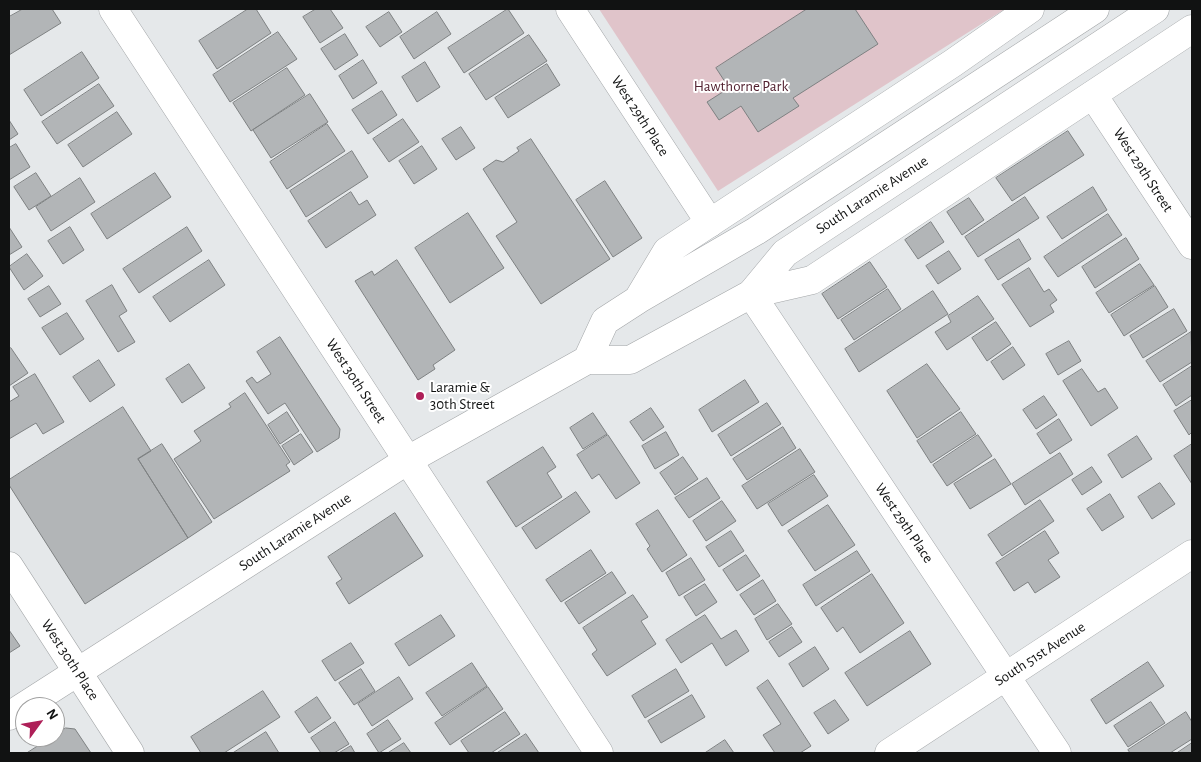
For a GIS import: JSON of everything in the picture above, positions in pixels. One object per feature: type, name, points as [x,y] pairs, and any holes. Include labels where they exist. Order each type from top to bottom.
[{"type":"main road","name":"West 30th Street","points":[[113,9],[599,753]]},
{"type":"main road","name":"West 29th Place","points":[[570,9],[710,223]]},
{"type":"main road","points":[[638,298],[668,251],[953,63],[1030,9]]},
{"type":"main road","points":[[587,360],[605,321],[638,298],[756,231],[1095,9]]},
{"type":"main road","name":"South Laramie Avenue","points":[[9,716],[408,460],[587,360],[630,360],[751,294],[785,253],[1155,9]]},
{"type":"main road","points":[[751,294],[812,280],[1192,28]]},
{"type":"main road","name":"West 29th Street","points":[[1093,94],[1192,246]]},
{"type":"main road","name":"West 29th Place","points":[[751,294],[1057,753]]},
{"type":"main road","name":"South 51st Avenue","points":[[889,753],[1192,554]]},
{"type":"main road","name":"West 30th Place","points":[[9,566],[130,753]]},
{"type":"green space","name":"Hawthorne Park","points":[[599,9],[1005,9],[718,191]]},
{"type":"building","points":[[23,9],[52,9],[61,23],[9,55],[9,17]]},
{"type":"building","points":[[248,9],[256,9],[271,33],[217,69],[199,41]]},
{"type":"building","points":[[316,9],[330,9],[343,28],[320,43],[303,17]]},
{"type":"building","points":[[508,9],[524,33],[464,73],[448,48]]},
{"type":"building","points":[[807,9],[855,9],[878,44],[793,98],[799,106],[758,132],[741,106],[719,120],[707,102],[729,88],[716,68]]},
{"type":"building","points":[[389,12],[402,32],[380,47],[366,27]]},
{"type":"building","points":[[437,12],[451,34],[414,59],[400,37]]},
{"type":"building","points":[[278,32],[297,59],[230,102],[213,75]]},
{"type":"building","points":[[345,34],[358,55],[335,70],[321,49]]},
{"type":"building","points":[[529,35],[547,61],[486,100],[469,74]]},
{"type":"building","points":[[82,52],[99,78],[41,116],[24,90]]},
{"type":"building","points":[[363,60],[377,83],[353,99],[339,76]]},
{"type":"building","points":[[425,62],[440,87],[417,102],[402,77]]},
{"type":"building","points":[[547,64],[560,85],[508,118],[495,98]]},
{"type":"building","points":[[287,68],[305,95],[251,131],[233,103]]},
{"type":"building","points":[[99,84],[114,106],[57,144],[42,122]]},
{"type":"building","points":[[382,91],[397,115],[368,134],[352,110]]},
{"type":"building","points":[[310,94],[328,122],[271,158],[253,130]]},
{"type":"building","points":[[117,112],[132,134],[83,167],[68,145]]},
{"type":"building","points":[[403,119],[419,142],[389,162],[373,139]]},
{"type":"building","points":[[9,120],[18,134],[9,140]]},
{"type":"building","points":[[327,124],[345,151],[287,189],[270,162]]},
{"type":"building","points":[[461,127],[475,148],[456,160],[442,139]]},
{"type":"building","points":[[1068,131],[1084,155],[1012,201],[996,178]]},
{"type":"building","points":[[531,139],[610,259],[541,304],[496,236],[517,222],[483,169],[496,160],[503,162],[519,151],[517,148]]},
{"type":"building","points":[[16,144],[30,167],[9,180],[9,148]]},
{"type":"building","points":[[422,146],[437,169],[414,184],[399,161]]},
{"type":"building","points":[[352,151],[368,177],[306,217],[290,191]]},
{"type":"building","points":[[36,173],[51,196],[29,210],[14,187]]},
{"type":"building","points":[[155,173],[171,197],[107,239],[91,214]]},
{"type":"building","points":[[80,178],[95,202],[51,231],[36,207]]},
{"type":"building","points":[[605,181],[642,238],[613,257],[576,200]]},
{"type":"building","points":[[1093,187],[1107,210],[1062,239],[1047,217]]},
{"type":"building","points":[[351,192],[359,205],[367,200],[376,215],[326,248],[308,221]]},
{"type":"building","points":[[1025,197],[1039,218],[978,257],[965,237]]},
{"type":"building","points":[[969,198],[984,220],[962,235],[947,212]]},
{"type":"building","points":[[468,213],[504,268],[450,303],[415,248]]},
{"type":"building","points":[[1108,214],[1122,235],[1058,277],[1044,257]]},
{"type":"building","points":[[931,222],[944,242],[918,259],[905,240]]},
{"type":"building","points":[[9,227],[22,247],[9,255]]},
{"type":"building","points":[[70,227],[84,250],[63,264],[48,241]]},
{"type":"building","points":[[187,227],[202,251],[139,293],[123,269]]},
{"type":"building","points":[[1126,238],[1139,259],[1095,288],[1082,267]]},
{"type":"building","points":[[1019,239],[1031,259],[998,280],[985,260]]},
{"type":"building","points":[[949,251],[961,269],[938,284],[926,266]]},
{"type":"building","points":[[27,254],[43,276],[24,290],[9,267]]},
{"type":"building","points":[[209,260],[225,285],[170,322],[153,297]]},
{"type":"building","points":[[397,260],[455,350],[433,365],[435,369],[418,380],[355,281],[372,271],[374,275]]},
{"type":"building","points":[[870,262],[887,287],[838,319],[822,294]]},
{"type":"building","points":[[1140,264],[1154,285],[1109,313],[1096,293]]},
{"type":"building","points":[[1029,268],[1044,292],[1049,289],[1057,300],[1050,305],[1054,312],[1030,327],[1002,285]]},
{"type":"building","points":[[112,285],[127,311],[119,316],[135,342],[118,352],[86,301]]},
{"type":"building","points":[[49,286],[61,304],[40,317],[28,299]]},
{"type":"building","points":[[1155,286],[1168,307],[1124,336],[1111,315]]},
{"type":"building","points":[[888,289],[901,309],[854,340],[841,320]]},
{"type":"building","points":[[933,291],[948,314],[859,372],[845,349]]},
{"type":"building","points":[[978,296],[994,319],[947,350],[935,332],[951,322],[948,316]]},
{"type":"building","points":[[1174,309],[1187,331],[1143,358],[1130,336]]},
{"type":"building","points":[[67,313],[84,339],[60,355],[42,328]]},
{"type":"building","points":[[996,322],[1011,344],[987,361],[972,338]]},
{"type":"building","points":[[1191,332],[1192,362],[1160,382],[1146,361]]},
{"type":"building","points":[[280,337],[340,429],[339,438],[317,452],[285,403],[268,414],[246,381],[252,377],[257,383],[271,374],[257,352]]},
{"type":"building","points":[[1069,341],[1081,361],[1058,375],[1046,354]]},
{"type":"building","points":[[1013,347],[1025,365],[1003,380],[991,362]]},
{"type":"building","points":[[11,348],[28,373],[9,386],[9,349]]},
{"type":"building","points":[[99,360],[115,385],[90,402],[73,377]]},
{"type":"building","points":[[189,364],[205,388],[182,403],[166,379]]},
{"type":"building","points":[[927,364],[960,409],[917,438],[887,391]]},
{"type":"building","points":[[1192,366],[1192,395],[1176,406],[1163,385]]},
{"type":"building","points":[[1082,369],[1098,392],[1105,388],[1118,408],[1091,426],[1063,381]]},
{"type":"building","points":[[35,374],[64,422],[43,434],[36,423],[9,439],[9,402],[19,396],[13,387]]},
{"type":"building","points":[[745,380],[759,402],[712,432],[699,410]]},
{"type":"building","points":[[245,393],[290,462],[286,465],[290,471],[214,519],[174,459],[201,441],[194,431],[231,407],[229,404]]},
{"type":"building","points":[[1044,396],[1057,415],[1036,429],[1023,410]]},
{"type":"building","points":[[1192,400],[1192,432],[1189,435],[1174,411]]},
{"type":"building","points":[[767,403],[781,424],[731,456],[718,435]]},
{"type":"building","points":[[123,407],[151,451],[138,459],[188,538],[85,604],[9,485],[9,480]]},
{"type":"building","points":[[651,408],[664,427],[643,441],[630,422]]},
{"type":"building","points":[[287,412],[299,431],[280,444],[268,425]]},
{"type":"building","points":[[961,412],[976,434],[931,463],[917,441]]},
{"type":"building","points":[[593,413],[607,434],[583,449],[570,428]]},
{"type":"building","points":[[1059,419],[1072,440],[1050,454],[1037,434]]},
{"type":"building","points":[[783,427],[796,448],[747,480],[733,459]]},
{"type":"building","points":[[666,432],[679,455],[655,469],[642,446]]},
{"type":"building","points":[[301,434],[313,452],[294,465],[282,446]]},
{"type":"building","points":[[608,435],[640,483],[616,499],[599,474],[592,479],[577,455]]},
{"type":"building","points":[[978,435],[992,456],[947,486],[933,465]]},
{"type":"building","points":[[1137,436],[1152,459],[1122,478],[1108,455]]},
{"type":"building","points":[[162,444],[212,522],[188,538],[138,459]]},
{"type":"building","points":[[1192,444],[1192,484],[1174,456]]},
{"type":"building","points":[[543,447],[556,467],[547,473],[562,497],[516,527],[487,482]]},
{"type":"building","points":[[800,449],[815,472],[757,509],[742,486]]},
{"type":"building","points":[[1060,453],[1073,474],[1025,505],[1012,484]]},
{"type":"building","points":[[683,457],[698,479],[675,495],[660,473]]},
{"type":"building","points":[[995,459],[1011,484],[970,509],[954,484]]},
{"type":"building","points":[[1092,467],[1102,482],[1082,495],[1072,480]]},
{"type":"building","points":[[814,475],[828,496],[782,526],[768,504]]},
{"type":"building","points":[[707,478],[720,498],[689,518],[675,498]]},
{"type":"building","points":[[1160,483],[1175,504],[1152,519],[1138,497]]},
{"type":"building","points":[[576,492],[590,512],[536,549],[522,528]]},
{"type":"building","points":[[1110,494],[1124,517],[1102,531],[1087,509]]},
{"type":"building","points":[[1040,500],[1054,521],[1002,556],[988,535]]},
{"type":"building","points":[[722,501],[736,521],[706,541],[693,521]]},
{"type":"building","points":[[828,505],[855,545],[815,571],[788,531]]},
{"type":"building","points":[[658,510],[687,555],[662,572],[647,549],[650,546],[636,524]]},
{"type":"building","points":[[395,513],[423,556],[349,604],[336,583],[342,579],[328,557]]},
{"type":"building","points":[[731,531],[744,551],[719,567],[706,547]]},
{"type":"building","points":[[1045,531],[1059,553],[1048,560],[1060,577],[1035,593],[1028,582],[1014,591],[996,563]]},
{"type":"building","points":[[591,550],[606,573],[561,602],[546,580]]},
{"type":"building","points":[[857,551],[870,571],[816,606],[803,585]]},
{"type":"building","points":[[746,555],[760,576],[737,591],[723,570]]},
{"type":"building","points":[[691,558],[705,580],[679,596],[666,573]]},
{"type":"building","points":[[612,572],[626,593],[579,624],[565,603]]},
{"type":"building","points":[[872,574],[904,623],[860,653],[843,627],[837,632],[821,608]]},
{"type":"building","points":[[763,580],[776,601],[754,615],[740,595]]},
{"type":"building","points":[[705,584],[717,602],[696,616],[684,597]]},
{"type":"building","points":[[633,595],[648,617],[641,621],[656,644],[607,676],[592,654],[597,650],[583,628]]},
{"type":"building","points":[[778,604],[792,624],[767,640],[755,619]]},
{"type":"building","points":[[441,615],[455,636],[409,666],[395,644]]},
{"type":"building","points":[[705,615],[721,639],[736,630],[749,651],[726,666],[712,643],[681,663],[666,640]]},
{"type":"building","points":[[792,627],[802,642],[779,657],[769,642]]},
{"type":"building","points":[[9,630],[20,646],[9,653]]},
{"type":"building","points":[[910,631],[931,664],[867,706],[845,673]]},
{"type":"building","points":[[351,643],[364,663],[335,681],[322,661]]},
{"type":"building","points":[[815,647],[829,669],[803,687],[789,664]]},
{"type":"building","points":[[1148,662],[1164,686],[1106,724],[1091,700]]},
{"type":"building","points":[[472,663],[487,686],[442,716],[426,693]]},
{"type":"building","points":[[361,669],[375,691],[354,705],[339,683]]},
{"type":"building","points":[[676,669],[689,691],[645,718],[632,696]]},
{"type":"building","points":[[399,677],[413,699],[372,726],[358,704]]},
{"type":"building","points":[[768,680],[811,746],[800,753],[775,753],[763,735],[781,724],[757,688]]},
{"type":"building","points":[[488,687],[503,709],[450,745],[435,723]]},
{"type":"building","points":[[263,691],[280,717],[224,753],[201,753],[191,737]]},
{"type":"building","points":[[692,695],[705,717],[661,743],[648,721]]},
{"type":"building","points":[[317,697],[331,718],[309,733],[295,712]]},
{"type":"building","points":[[835,700],[849,720],[828,734],[814,713]]},
{"type":"building","points":[[1151,702],[1165,723],[1128,747],[1114,726]]},
{"type":"building","points":[[505,712],[520,734],[491,753],[469,753],[461,741]]},
{"type":"building","points":[[1186,712],[1192,722],[1192,739],[1170,753],[1130,753],[1128,750]]},
{"type":"building","points":[[388,720],[401,739],[379,753],[367,734]]},
{"type":"building","points":[[335,722],[349,744],[334,753],[321,753],[311,738]]},
{"type":"building","points":[[65,729],[75,729],[91,753],[27,753],[36,747],[65,747]]},
{"type":"building","points":[[266,732],[279,753],[233,753]]},
{"type":"building","points":[[526,734],[539,753],[497,753]]},
{"type":"building","points":[[725,740],[734,753],[705,753]]},
{"type":"building","points":[[404,743],[411,753],[388,753]]},
{"type":"building","points":[[1192,743],[1192,753],[1177,753]]},
{"type":"building","points":[[351,746],[355,753],[339,753]]},
{"type":"place","name":"Laramie & 30th Street","points":[[420,396]]}]
